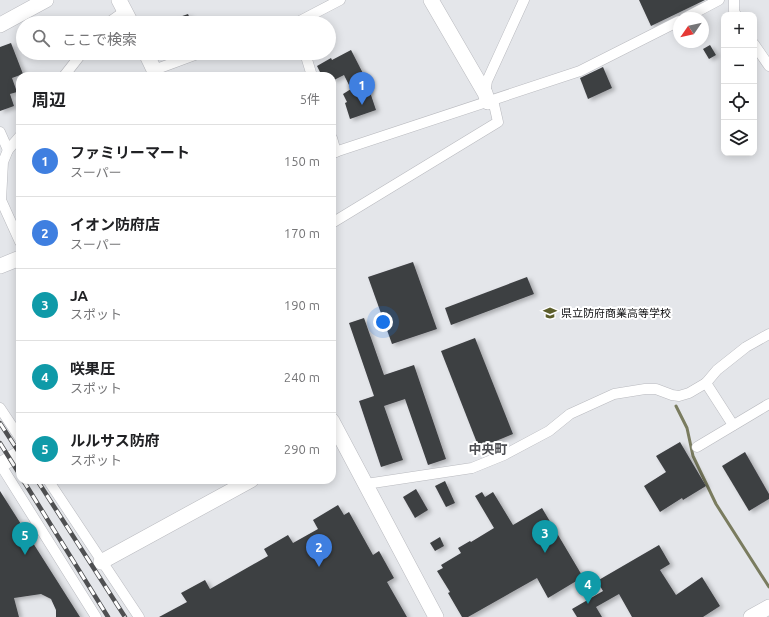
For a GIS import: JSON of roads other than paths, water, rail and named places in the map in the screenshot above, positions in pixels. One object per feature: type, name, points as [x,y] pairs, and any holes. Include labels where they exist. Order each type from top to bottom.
[{"type":"street","points":[[17,16],[46,0]]},
{"type":"street","points":[[309,16],[340,0]]},
{"type":"street","points":[[336,221],[498,122],[488,98],[431,0]]},
{"type":"street","points":[[488,98],[487,81],[524,0]]},
{"type":"street","points":[[696,12],[719,0]]},
{"type":"street","points":[[734,0],[734,12]]},
{"type":"street","points":[[0,25],[16,16]]},
{"type":"street","points":[[336,152],[488,98],[580,71],[673,25]]},
{"type":"street","points":[[757,48],[769,66]]},
{"type":"street","points":[[67,72],[77,60]]},
{"type":"street","points":[[150,60],[156,72]]},
{"type":"street","points":[[158,72],[185,60]]},
{"type":"street","points":[[307,60],[311,72]]},
{"type":"street","points":[[0,132],[8,150]]},
{"type":"street","points":[[16,141],[8,150],[1,163],[1,200],[16,233]]},
{"type":"street","points":[[0,265],[16,259]]},
{"type":"street","points":[[366,484],[472,468],[504,455],[549,431],[570,414],[614,394],[645,389],[656,389],[679,396],[689,393],[706,383],[716,370],[746,347],[769,334]]},
{"type":"street","points":[[706,383],[733,425]]},
{"type":"street","points":[[697,447],[769,404]]},
{"type":"street","points":[[0,408],[16,432]]},
{"type":"street","points":[[336,433],[366,484],[436,617]]},
{"type":"street","points":[[16,455],[0,464],[96,617]]},
{"type":"street","points":[[51,484],[101,562],[140,617]]},
{"type":"street","points":[[101,562],[244,484]]},
{"type":"street","points":[[751,617],[769,607]]},
{"type":"waterway","points":[[676,406],[687,428],[693,456],[716,504],[769,587]]},
{"type":"railway","points":[[0,423],[16,448]]},
{"type":"railway","points":[[0,443],[16,469]]},
{"type":"railway","points":[[25,484],[108,617]]},
{"type":"railway","points":[[40,484],[125,617]]},
{"type":"place","name":"ファミリーマート","points":[[362,105]]},
{"type":"place","name":"県立防府商業高等学校","points":[[550,313]]},
{"type":"place","name":"JA","points":[[545,553]]},
{"type":"place","name":"ルルサス防府","points":[[25,555]]},
{"type":"place","name":"イオン防府店","points":[[319,567]]},
{"type":"place","name":"咲果圧","points":[[588,604]]},
{"type":"district","name":"中央町","points":[[488,449]]}]
